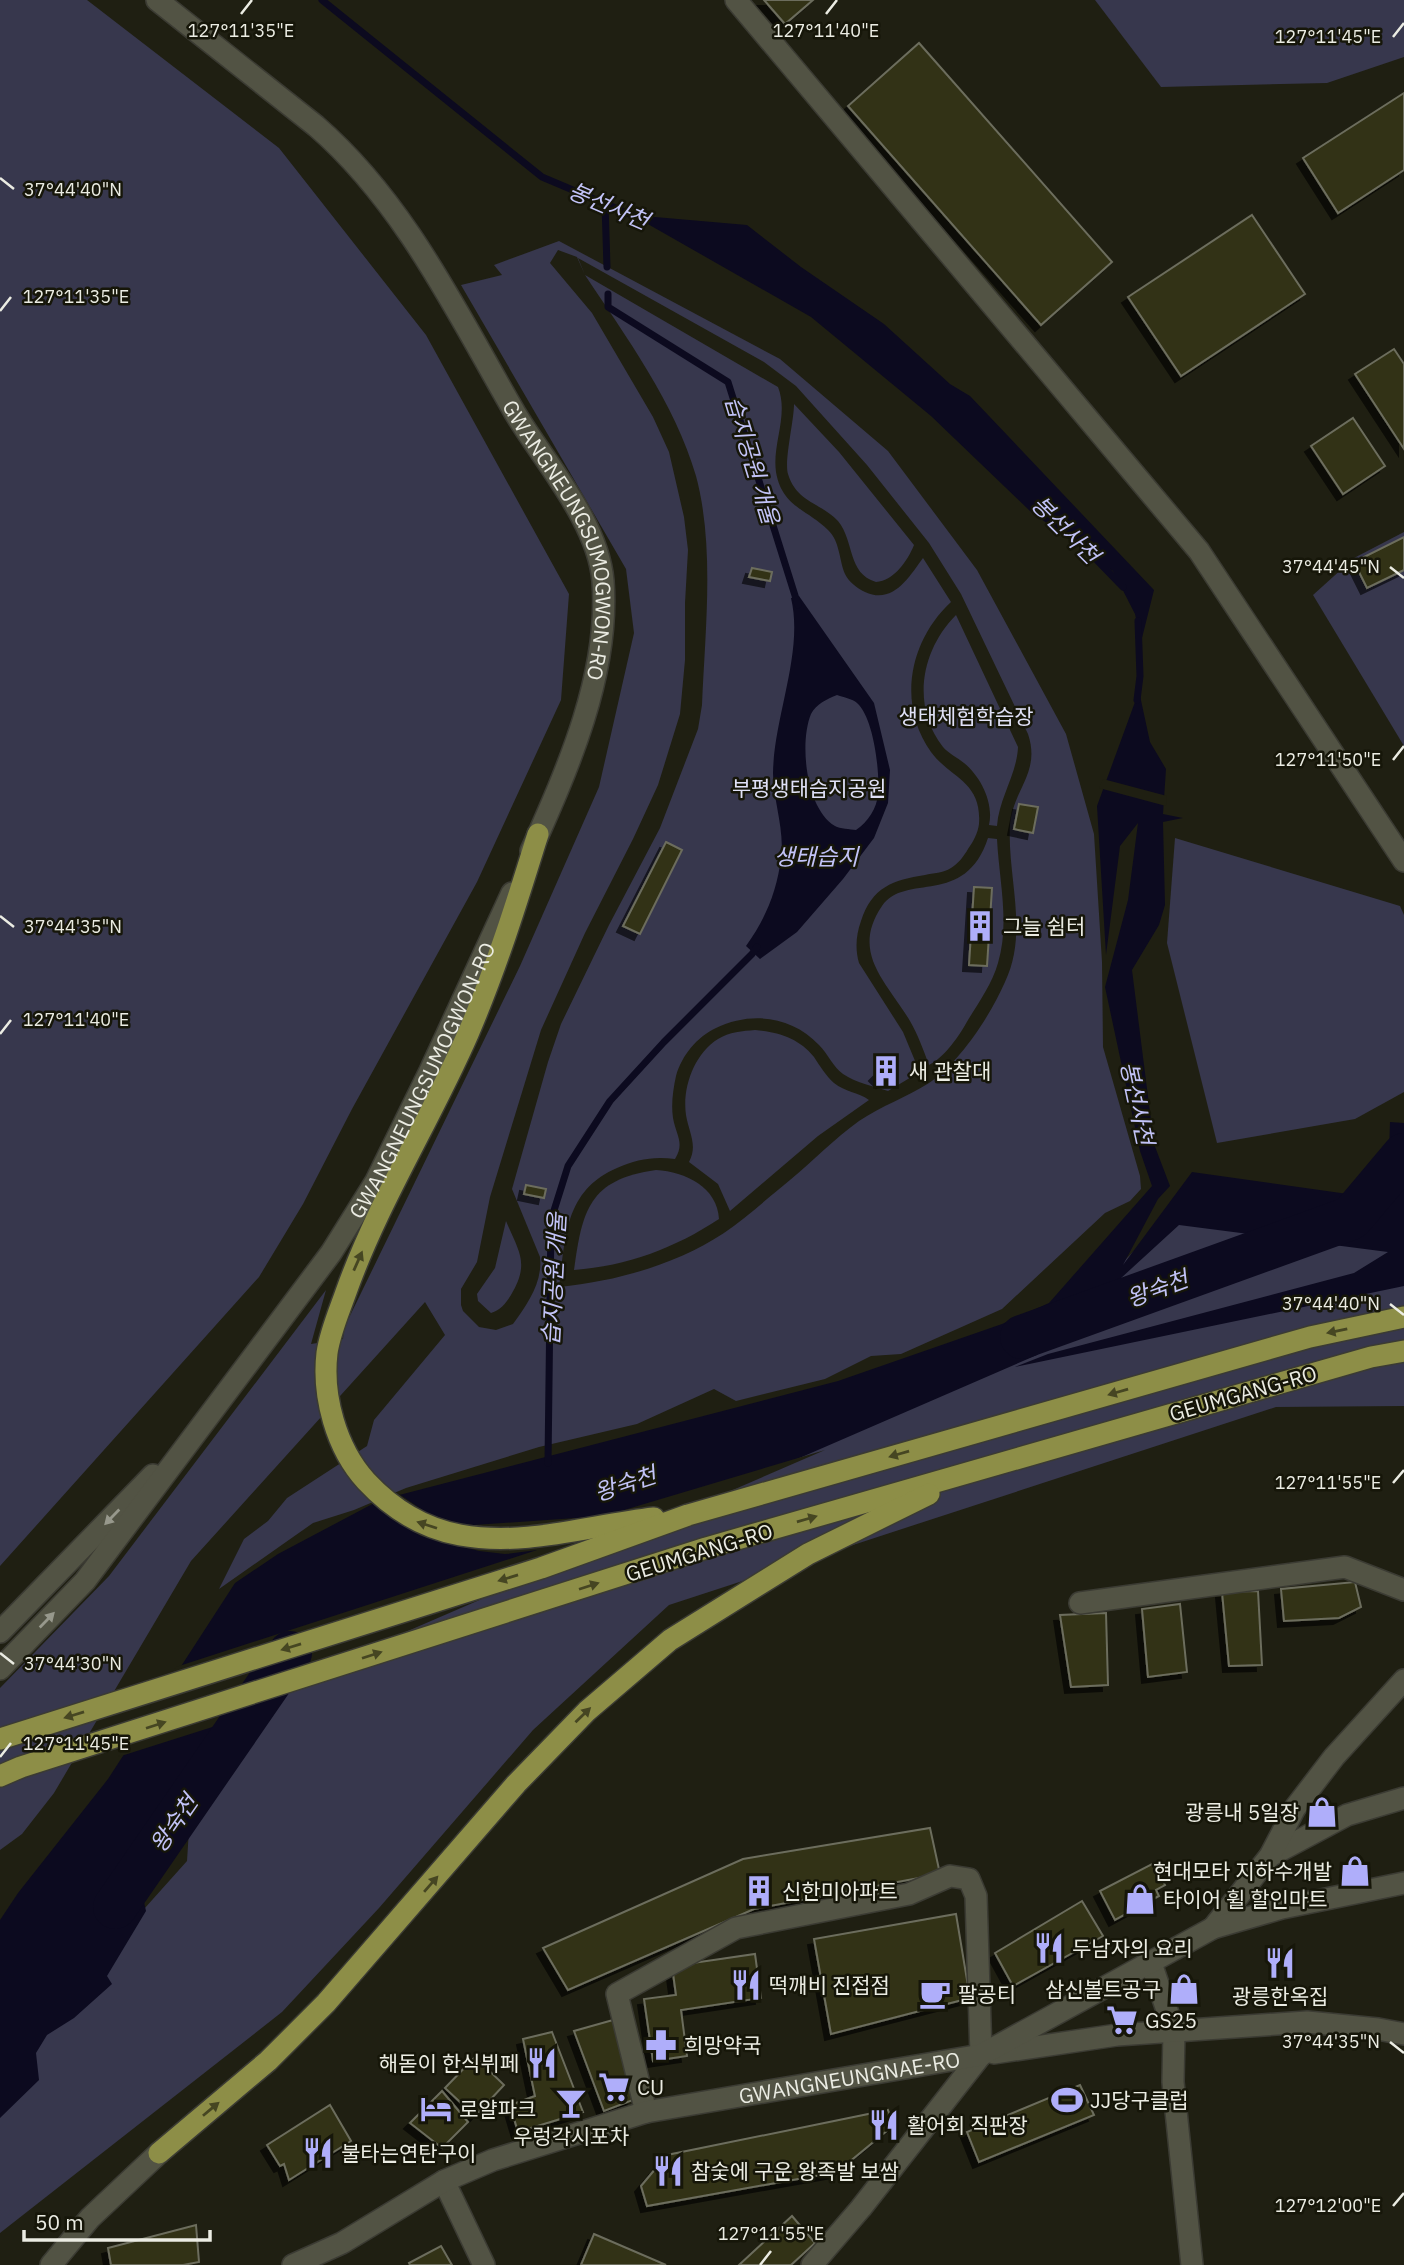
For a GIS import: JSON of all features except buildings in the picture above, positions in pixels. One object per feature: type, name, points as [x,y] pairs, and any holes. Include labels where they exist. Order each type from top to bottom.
[{"type":"main road","points":[[538,834],[506,937],[468,1035],[371,1232],[334,1325],[327,1352],[327,1381],[332,1415],[354,1468],[388,1503],[417,1522],[460,1535],[498,1538],[560,1534],[625,1521],[688,1515]]},
{"type":"main road","name":"GEUMGANG-RO","points":[[4,1738],[541,1568],[688,1515],[1310,1337],[1404,1317]]},
{"type":"main road","name":"GEUMGANG-RO","points":[[0,1776],[20,1767],[706,1548],[1371,1357],[1404,1351]]},
{"type":"main road","points":[[159,2153],[268,2061],[326,2003],[516,1784],[587,1711],[670,1640],[808,1554],[985,1468]]},
{"type":"street","name":"GWANGNEUNGSUMOGWON-RO","points":[[157,0],[316,126],[369,178],[458,309],[516,414],[592,539],[602,577],[604,611],[590,695],[575,741],[538,834],[430,1071],[376,1181],[331,1253],[210,1415]]},
{"type":"street","points":[[736,0],[1199,551],[1404,861]]},
{"type":"street","points":[[0,1632],[210,1415]]},
{"type":"street","points":[[0,1670],[85,1581],[210,1415]]},
{"type":"street","points":[[1080,1603],[1345,1567],[1404,1590]]},
{"type":"street","points":[[1213,1928],[1270,1856],[1303,1797],[1404,1680]]},
{"type":"street","points":[[1270,1856],[1347,1815],[1404,1798]]},
{"type":"street","points":[[646,2112],[617,1993],[736,1928],[909,1894],[950,1876],[969,1879],[976,1896],[981,2055],[812,2265]]},
{"type":"street","name":"GWANGNEUNGNAE-RO","points":[[293,2265],[342,2243],[444,2180],[493,2160],[646,2112],[981,2055],[1213,1928],[1282,1909],[1404,1883]]},
{"type":"street","points":[[1151,1963],[1174,2031],[1173,2082],[1192,2265]]},
{"type":"street","points":[[981,2055],[1117,2035],[1307,2022],[1404,2034]]},
{"type":"street","points":[[51,2265],[90,2218],[159,2153]]},
{"type":"street","points":[[444,2180],[484,2265]]},
{"type":"green space","points":[[0,0],[87,0],[279,148],[426,335],[569,594],[561,700],[477,882],[303,1204],[259,1277],[0,1566]]},
{"type":"green space","points":[[1095,0],[1404,0],[1404,57],[1327,83],[1161,87]]},
{"type":"green space","name":"부평생태습지공원","points":[[559,241],[780,359],[888,451],[977,570],[1066,734],[1094,834],[1102,962],[1103,1047],[1140,1176],[1141,1189],[1130,1201],[1105,1213],[1002,1309],[901,1354],[871,1356],[825,1379],[736,1401],[714,1389],[637,1424],[539,1447],[406,1488],[354,1510],[313,1523],[219,1589],[244,1539],[268,1521],[287,1498],[367,1446],[374,1420],[445,1335],[425,1302],[191,1561],[54,1793],[22,1834],[0,1850],[0,1688],[109,1576],[326,1290],[311,1344],[343,1339],[344,1328],[520,966],[599,787],[634,633],[626,569],[461,285],[502,275],[494,265]],"holes":[[[558,250],[577,257],[585,275],[648,371],[676,423],[696,476],[702,503],[707,560],[702,705],[698,729],[660,828],[561,1024],[548,1062],[512,1189],[540,1257],[539,1275],[528,1301],[513,1324],[496,1330],[479,1327],[463,1311],[461,1289],[477,1262],[490,1197],[541,1030],[658,785],[680,714],[685,660],[688,550],[684,517],[669,452],[653,417],[592,313],[550,263]],[[578,258],[764,362],[796,386],[867,465],[929,543],[961,594],[1028,734],[1031,760],[1010,825],[1016,924],[1012,963],[991,1009],[963,1051],[929,1083],[859,1121],[724,1233],[686,1254],[645,1270],[602,1281],[559,1287],[566,1233],[577,1203],[587,1189],[600,1178],[631,1162],[653,1158],[675,1159],[680,1143],[672,1113],[676,1076],[686,1054],[709,1032],[743,1019],[771,1019],[784,1022],[808,1035],[839,1071],[859,1082],[888,1091],[918,1073],[903,1032],[859,963],[858,932],[866,909],[878,893],[894,883],[941,872],[954,866],[972,843],[979,824],[979,810],[970,789],[931,752],[920,733],[914,714],[911,694],[917,654],[925,635],[951,602],[923,558],[906,581],[884,595],[865,592],[849,580],[832,534],[796,506],[779,484],[775,461],[782,408],[778,387],[585,275]]]},
{"type":"green space","points":[[794,404],[839,452],[914,545],[904,563],[889,578],[876,582],[860,572],[838,521],[803,497],[792,484],[787,460]]},
{"type":"green space","points":[[1404,532],[1404,746],[1313,595],[1354,558]]},
{"type":"green space","name":"생태체험학습장","points":[[956,615],[1018,747],[1015,767],[997,826],[989,825],[990,808],[981,783],[964,763],[943,747],[927,714],[924,679],[928,661],[944,629]]},
{"type":"green space","points":[[988,838],[997,839],[1003,901],[1003,933],[998,963],[989,986],[960,1033],[946,1051],[929,1065],[913,1026],[875,966],[870,938],[873,923],[882,906],[892,896],[950,881],[965,873],[978,860]]},
{"type":"green space","points":[[1175,838],[1400,906],[1404,915],[1404,1092],[1355,1119],[1217,1143],[1167,943]]},
{"type":"green space","points":[[755,1030],[780,1034],[802,1045],[834,1083],[869,1100],[818,1136],[730,1211],[718,1184],[689,1162],[693,1144],[686,1115],[686,1094],[696,1063],[710,1045],[736,1032]]},
{"type":"green space","points":[[656,1170],[678,1174],[698,1183],[713,1198],[719,1219],[685,1239],[650,1254],[594,1268],[574,1270],[581,1231],[593,1201],[616,1181]]},
{"type":"green space","points":[[1174,1211],[1404,1247],[1404,1406],[1276,1407],[669,1605],[533,1730],[379,1908],[282,2012],[0,2233],[0,2070],[187,1861],[193,1767],[259,1628],[1074,1311]]},
{"type":"green space","points":[[506,1221],[518,1250],[520,1274],[507,1301],[491,1313],[478,1301],[477,1294],[495,1268]]},
{"type":"water","points":[[632,215],[747,225],[801,267],[884,324],[950,384],[970,396],[1154,590],[1141,642],[1135,614],[1113,571],[1030,511],[931,416],[811,317]]},
{"type":"water","name":"생태습지","points":[[799,596],[874,703],[890,770],[888,803],[874,838],[843,879],[797,932],[760,959],[746,946],[770,904],[781,858],[773,773],[794,640],[791,598]],"holes":[[[837,695],[855,702],[863,710],[872,733],[877,760],[876,804],[868,819],[856,830],[837,827],[825,817],[811,791],[808,774],[806,741],[811,714],[822,702]]]},
{"type":"water","points":[[1139,691],[1150,742],[1166,769],[1163,814],[1183,818],[1163,822],[1165,905],[1159,925],[1132,970],[1154,1144],[1170,1186],[1158,1199],[1123,1265],[1192,1172],[1355,1195],[1388,1184],[1390,1122],[1404,1123],[1404,1286],[1015,1367],[1048,1354],[1354,1273],[1388,1252],[1179,1225],[1037,1355],[356,1650],[255,1700],[165,1819],[142,1855],[163,1864],[142,1893],[146,1911],[107,1976],[112,1984],[74,2018],[47,2035],[36,2053],[39,2080],[0,2118],[0,1920],[18,1893],[108,1779],[235,1583],[278,1554],[380,1500],[838,1381],[1002,1324],[1049,1303],[1152,1186],[1140,1151],[1105,987],[1128,900],[1138,823],[1120,846],[1106,955],[1097,806]]},
{"type":"pier","points":[[1103,779],[1167,796],[1166,806],[1099,788]]},
{"type":"pier","points":[[825,1450],[357,1653],[257,1703],[247,1716],[118,1757],[176,1667],[537,1550],[505,1554],[479,1551],[421,1536],[387,1515],[372,1500],[378,1497],[396,1492],[427,1513],[456,1523],[474,1525],[604,1516]]},
{"type":"waterway","name":"봉선사천","points":[[322,0],[542,177],[639,218]]},
{"type":"waterway","name":"습지공원 개울","points":[[605,204],[607,267]]},
{"type":"waterway","name":"습지공원 개울","points":[[608,294],[608,307],[728,382],[798,605]]},
{"type":"waterway","name":"봉선사천","points":[[1090,553],[1123,587]]},
{"type":"waterway","name":"봉선사천","points":[[1137,700],[1140,676],[1138,621]]},
{"type":"waterway","name":"습지공원 개울","points":[[548,1463],[551,1220],[568,1166],[610,1101],[757,947]]},
{"type":"waterway","name":"왕숙천","points":[[1022,1337],[1351,1218],[1404,1155]]},
{"type":"waterway","name":"왕숙천","points":[[115,1907],[290,1653]]},
{"type":"place","name":"그늘 쉼터","points":[[980,926]]},
{"type":"place","name":"새 관찰대","points":[[886,1071]]},
{"type":"place","name":"광릉내 5일장","points":[[1322,1812]]},
{"type":"place","name":"현대모타 지하수개발","points":[[1355,1871]]},
{"type":"place","name":"신한미아파트","points":[[759,1891]]},
{"type":"place","name":"타이어 휠 할인마트","points":[[1140,1899]]},
{"type":"place","name":"두남자의 요리","points":[[1049,1948]]},
{"type":"place","name":"광릉한옥집","points":[[1280,1963]]},
{"type":"place","name":"떡깨비 진접점","points":[[746,1985]]},
{"type":"place","name":"삼신볼트공구","points":[[1184,1989]]},
{"type":"place","name":"팔공티","points":[[935,1994]]},
{"type":"place","name":"GS25","points":[[1122,2020]]},
{"type":"place","name":"희망약국","points":[[661,2045]]},
{"type":"place","name":"해돋이 한식뷔페","points":[[542,2063]]},
{"type":"place","name":"CU","points":[[614,2087]]},
{"type":"place","name":"JJ당구클럽","points":[[1067,2100]]},
{"type":"place","name":"우렁각시포차","points":[[571,2103]]},
{"type":"place","name":"로얄파크","points":[[436,2109]]},
{"type":"place","name":"활어회 직판장","points":[[884,2125]]},
{"type":"place","name":"불타는연탄구이","points":[[318,2153]]},
{"type":"place","name":"참숯에 구운 왕족발 보쌈","points":[[668,2171]]}]
